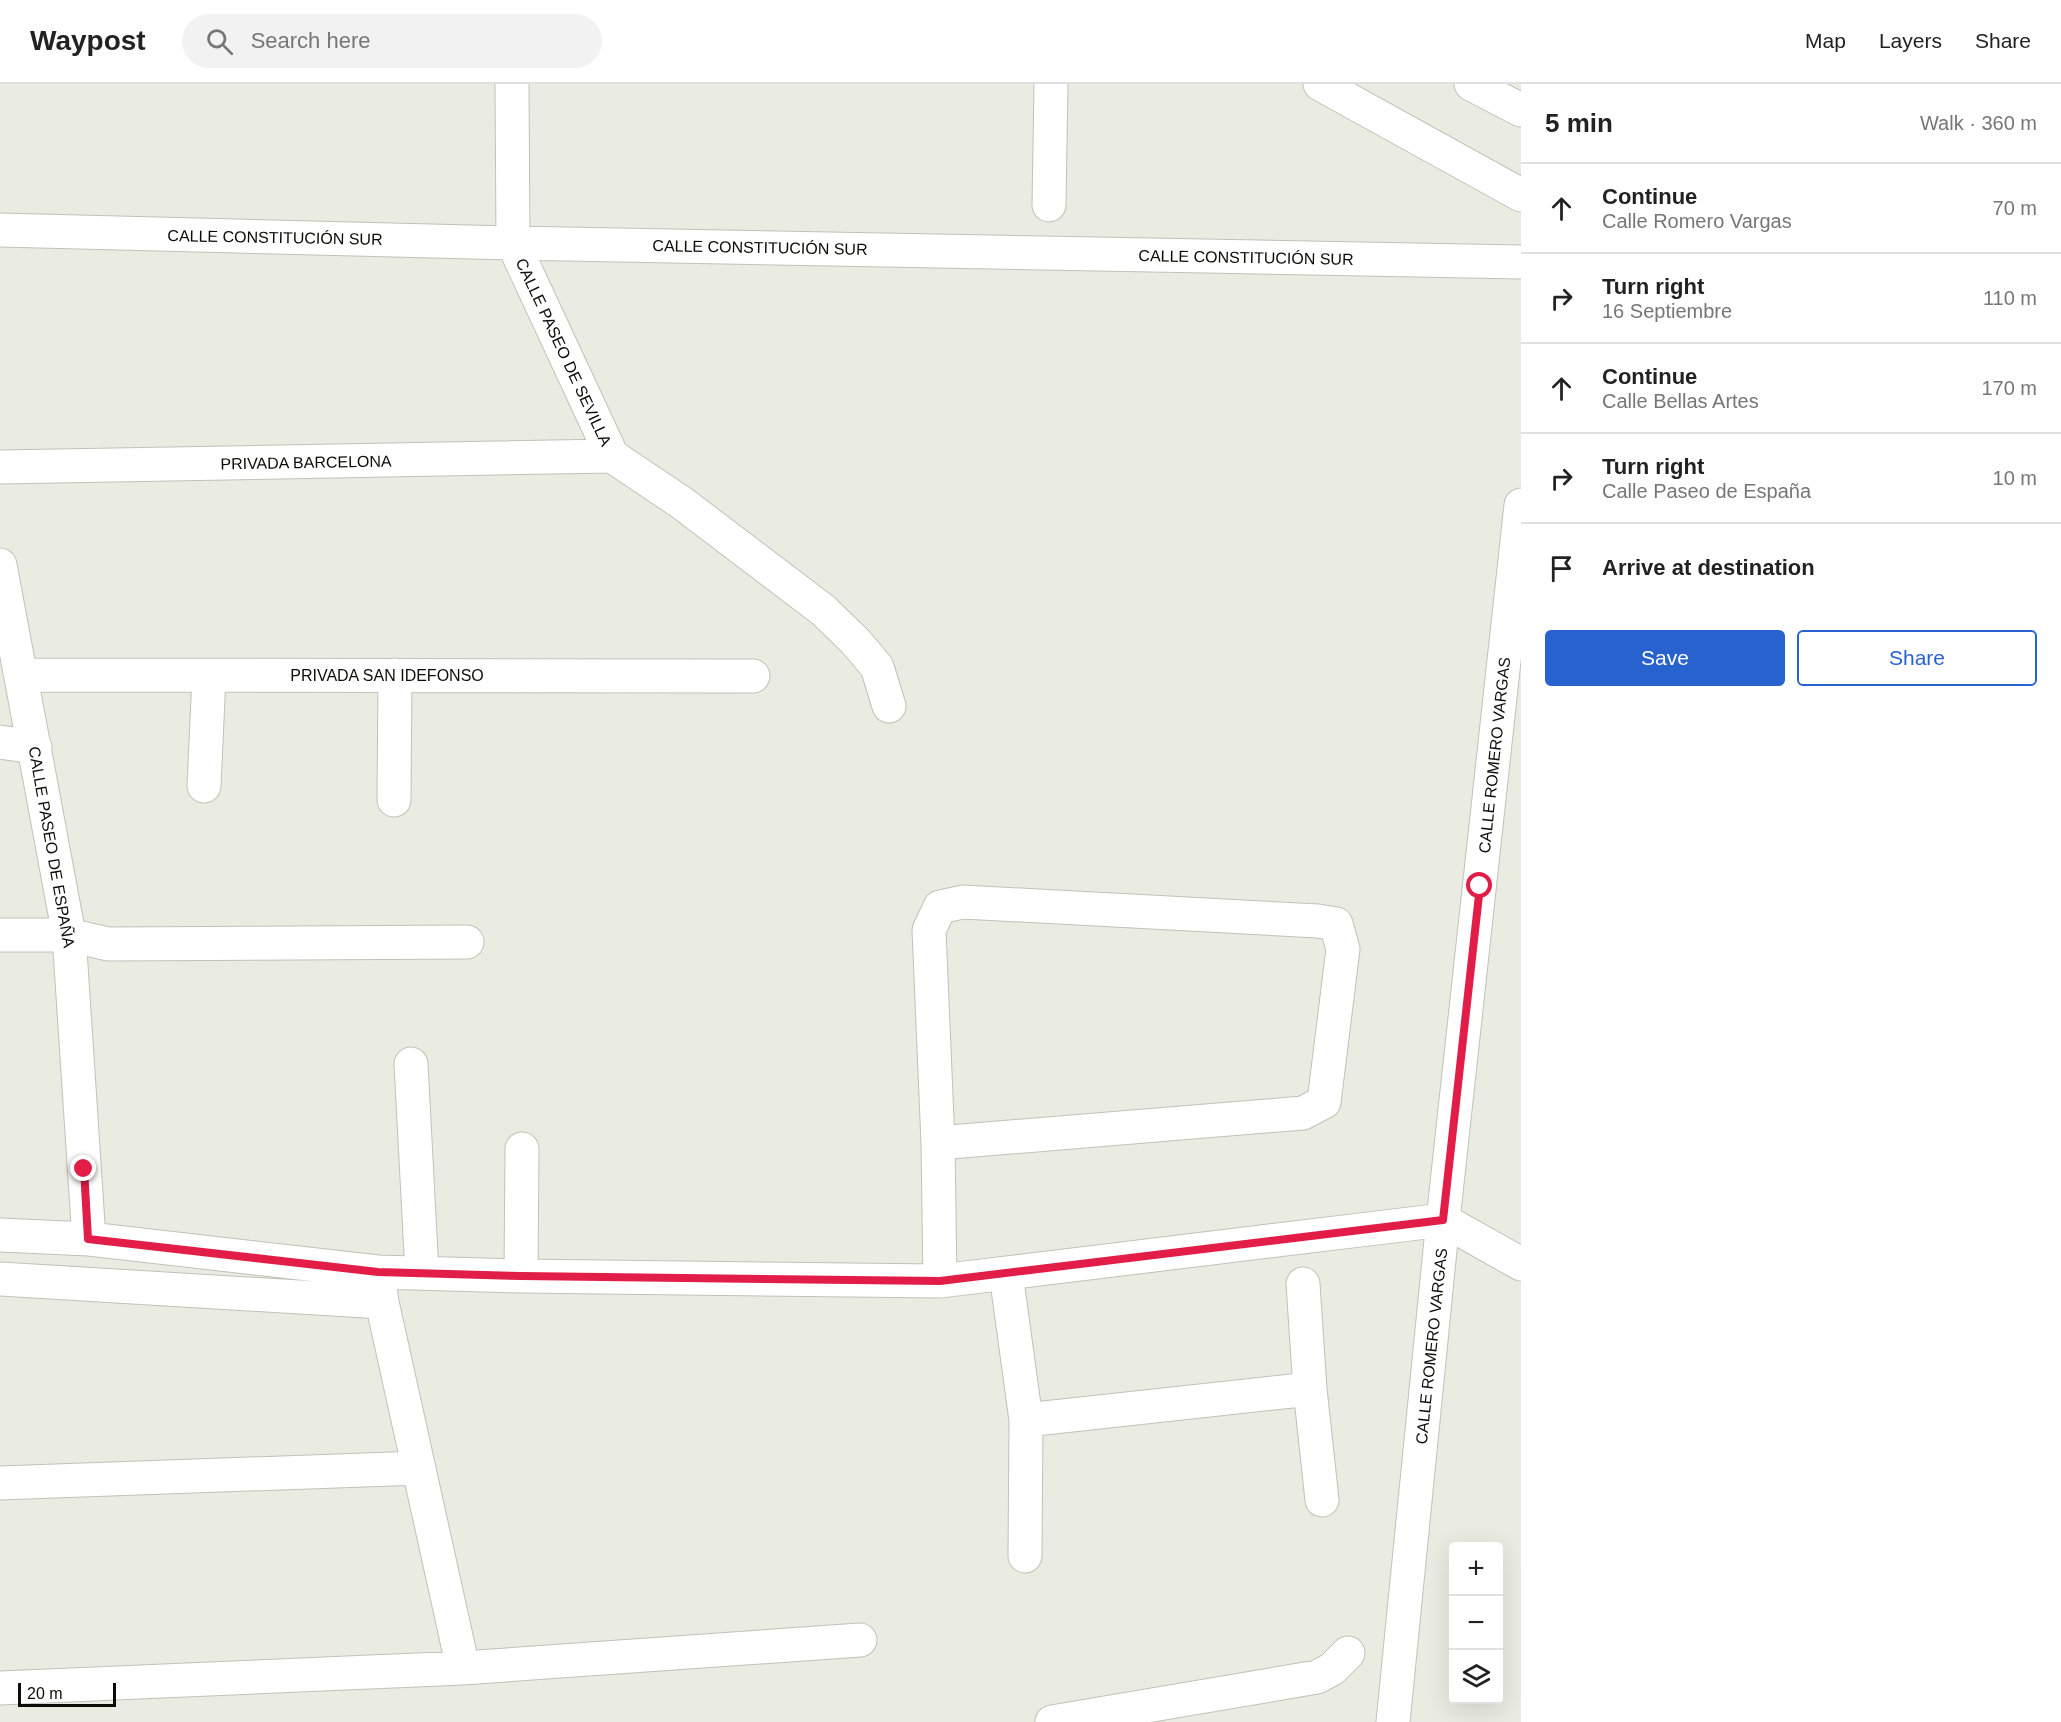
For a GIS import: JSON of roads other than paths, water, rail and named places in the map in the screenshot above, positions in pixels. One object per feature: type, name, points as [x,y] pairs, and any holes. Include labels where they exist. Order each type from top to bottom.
[{"type":"street","name":"CALLE PASEO DE SEVILLA","points":[[512,84],[513,243],[612,456],[682,503],[823,610],[855,641],[877,667],[889,706]]},
{"type":"street","points":[[1049,205],[1051,84]]},
{"type":"street","points":[[1320,84],[1521,195]]},
{"type":"street","points":[[1471,84],[1521,110]]},
{"type":"street","name":"CALLE CONSTITUCIÓN SUR","points":[[0,230],[513,243],[1521,262]]},
{"type":"street","name":"PRIVADA BARCELONA","points":[[0,467],[612,456]]},
{"type":"street","name":"CALLE ROMERO VARGAS","points":[[1393,1722],[1443,1220],[1521,505]]},
{"type":"street","name":"CALLE PASEO DE ESPAÑA","points":[[0,565],[69,935],[88,1239]]},
{"type":"street","name":"PRIVADA SAN IDEFONSO","points":[[22,675],[753,676]]},
{"type":"street","points":[[394,800],[395,675]]},
{"type":"street","points":[[204,786],[209,676]]},
{"type":"street","points":[[0,742],[35,747]]},
{"type":"street","points":[[938,1143],[1304,1113],[1324,1102],[1343,949],[1336,924],[1318,921],[963,902],[940,907],[929,930],[938,1143],[940,1281]]},
{"type":"street","points":[[0,935],[69,935],[108,944],[467,942]]},
{"type":"street","points":[[411,1064],[422,1273]]},
{"type":"street","points":[[521,1276],[522,1149]]},
{"type":"street","points":[[0,1279],[380,1287],[422,1273],[940,1281],[1443,1220],[1521,1264]]},
{"type":"street","points":[[0,1235],[88,1239],[380,1287]]},
{"type":"street","points":[[1006,1274],[1026,1420],[1025,1556]]},
{"type":"street","points":[[1303,1284],[1310,1389],[1322,1500]]},
{"type":"street","points":[[380,1287],[463,1668]]},
{"type":"street","points":[[1026,1420],[1310,1389]]},
{"type":"street","points":[[0,1483],[419,1468]]},
{"type":"street","points":[[0,1688],[463,1668],[860,1640]]},
{"type":"street","points":[[1052,1722],[1108,1717],[1317,1677],[1332,1669],[1348,1653]]}]
